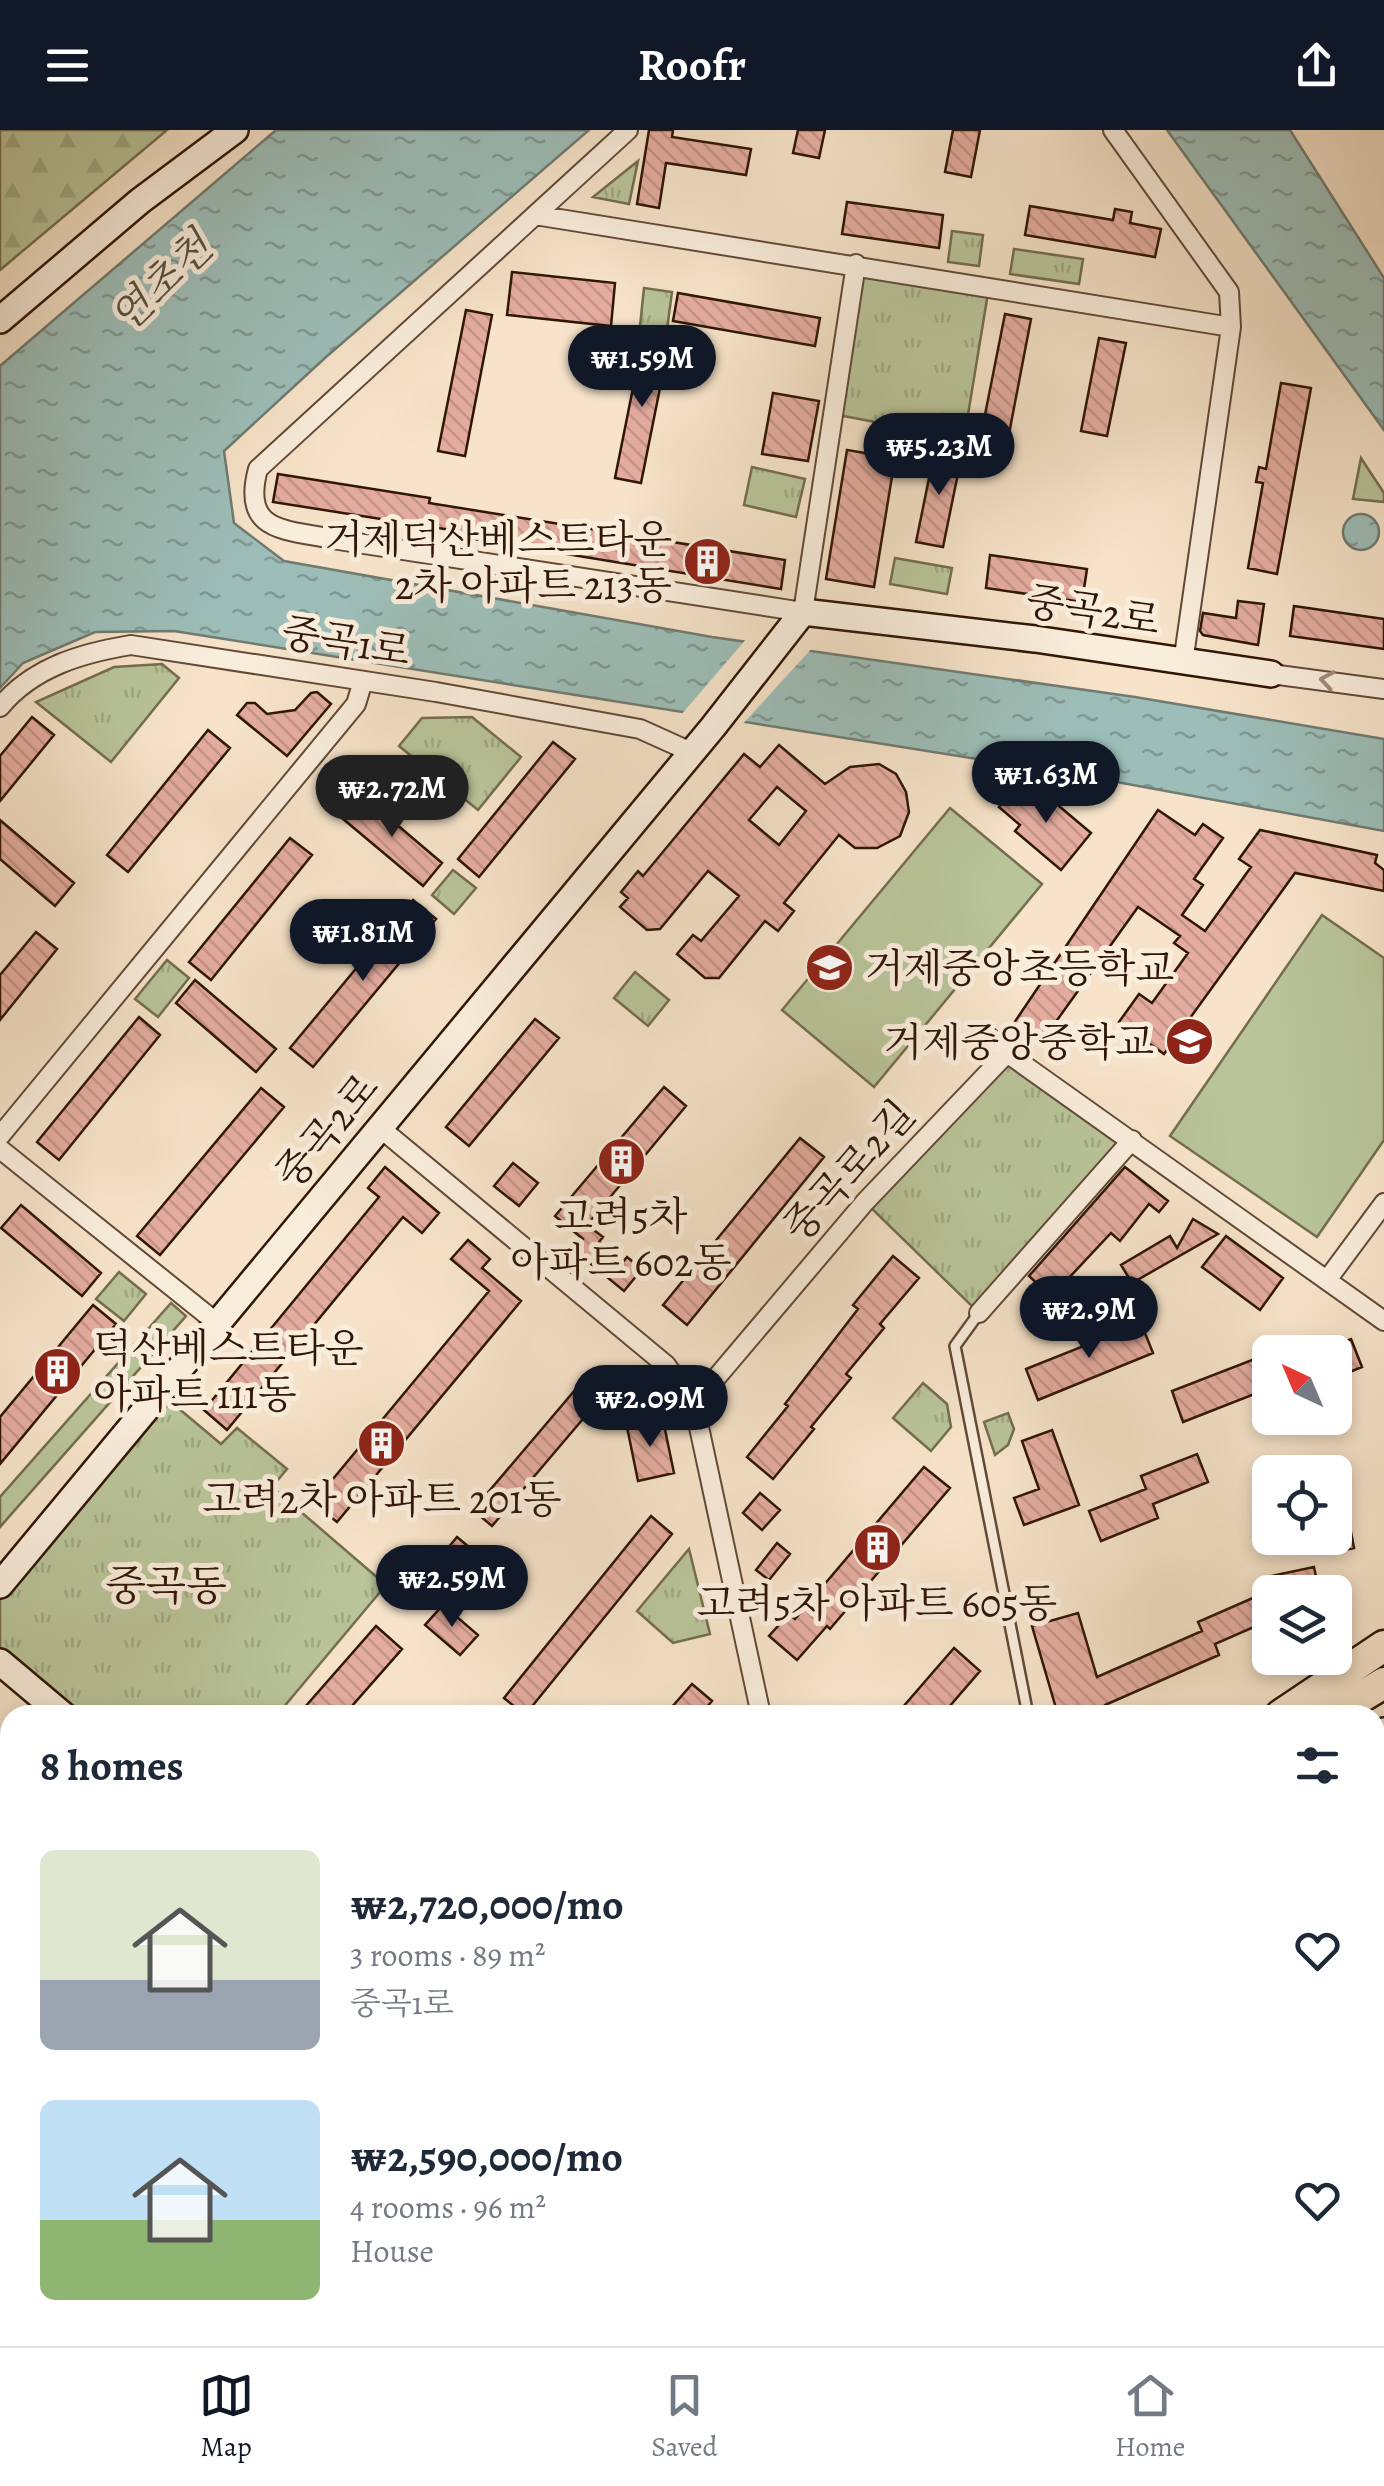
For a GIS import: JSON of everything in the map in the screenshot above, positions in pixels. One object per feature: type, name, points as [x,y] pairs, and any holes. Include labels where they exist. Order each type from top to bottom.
[{"type":"main road","points":[[1297,1705],[1384,1646]]},
{"type":"main road","points":[[1348,1705],[1384,1683]]},
{"type":"street","points":[[0,320],[140,201],[235,130]]},
{"type":"street","points":[[628,130],[258,469],[252,492],[256,510],[274,526],[332,540],[799,617],[856,264]]},
{"type":"street","points":[[1113,130],[1229,292],[1231,327],[1183,663]]},
{"type":"street","points":[[536,215],[1231,327]]},
{"type":"street","name":"중곡2로","points":[[0,1586],[799,617],[1036,639],[1384,689]]},
{"type":"street","name":"중곡1로","points":[[0,707],[31,677],[96,651],[131,645],[640,729],[691,752]]},
{"type":"street","points":[[0,1136],[356,704],[363,681]]},
{"type":"street","points":[[982,1030],[1006,1054],[1384,1321]]},
{"type":"street","name":"중곡로2길","points":[[694,1404],[864,1202],[1006,1054]]},
{"type":"street","points":[[379,1127],[666,1365],[694,1404],[759,1705]]},
{"type":"street","points":[[979,1312],[1132,1140]]},
{"type":"street","points":[[0,1149],[216,1324]]},
{"type":"street","points":[[1326,1280],[1384,1203]]},
{"type":"street","points":[[0,1662],[51,1705]]},
{"type":"lane","points":[[979,1312],[955,1346],[1026,1705]]},
{"type":"green space","points":[[0,130],[167,130],[0,270]]},
{"type":"green space","points":[[638,161],[629,204],[593,197]]},
{"type":"green space","points":[[952,231],[983,235],[979,266],[948,262]]},
{"type":"green space","points":[[1014,249],[1083,259],[1079,284],[1010,274]]},
{"type":"green space","points":[[856,264],[989,287],[964,439],[833,414]]},
{"type":"green space","points":[[644,288],[672,292],[667,329],[640,326]]},
{"type":"green space","points":[[1361,458],[1384,493],[1384,502],[1353,499]]},
{"type":"green space","points":[[752,467],[805,479],[796,517],[744,505]]},
{"type":"green space","points":[[895,558],[952,568],[947,594],[890,584]]},
{"type":"green space","points":[[162,664],[179,678],[111,762],[36,702],[114,667]]},
{"type":"green space","points":[[472,717],[521,757],[478,810],[399,746],[422,718]]},
{"type":"green space","points":[[950,808],[1042,884],[874,1087],[782,1010]]},
{"type":"green space","points":[[453,870],[476,888],[454,914],[432,895]]},
{"type":"green space","points":[[1322,915],[1384,958],[1384,1140],[1317,1237],[1170,1136]]},
{"type":"green space","points":[[167,960],[189,978],[158,1017],[135,999]]},
{"type":"green space","points":[[635,972],[669,1000],[648,1026],[614,998]]},
{"type":"green space","points":[[1007,1053],[1132,1140],[979,1313],[865,1202]]},
{"type":"green space","points":[[119,1272],[146,1294],[124,1321],[96,1299]]},
{"type":"green space","points":[[171,1303],[186,1316],[0,1527],[0,1497]]},
{"type":"green space","points":[[923,1383],[947,1404],[951,1427],[931,1451],[893,1418]]},
{"type":"green space","points":[[159,1392],[221,1444],[237,1428],[287,1469],[272,1487],[386,1585],[285,1705],[51,1705],[0,1662],[0,1585]]},
{"type":"green space","points":[[1008,1413],[1014,1429],[1008,1445],[995,1455],[984,1422]]},
{"type":"green space","points":[[689,1549],[710,1634],[673,1643],[637,1611]]},
{"type":"water","name":"연초천","points":[[276,130],[589,130],[326,357],[224,451],[234,523],[284,561],[712,637],[1135,697],[1384,739],[1384,831],[1084,776],[174,631],[95,632],[23,663],[0,688],[0,366]]},
{"type":"water","points":[[1167,130],[1290,130],[1384,278],[1384,430]]},
{"type":"water","points":[[1361,514],[1374,519],[1379,532],[1374,545],[1361,550],[1348,545],[1343,532],[1348,519]]},
{"type":"pier","points":[[748,637],[814,646],[741,726],[680,716]]},
{"type":"building","points":[[649,130],[673,130],[672,137],[751,149],[746,175],[666,163],[659,208],[637,204]]},
{"type":"building","points":[[798,130],[825,130],[819,158],[793,153]]},
{"type":"building","points":[[953,130],[980,130],[971,177],[945,172]]},
{"type":"building","points":[[847,202],[943,215],[939,248],[842,234]]},
{"type":"building","points":[[1030,206],[1113,220],[1115,209],[1132,212],[1130,223],[1161,229],[1155,257],[1025,235]]},
{"type":"building","points":[[512,272],[615,283],[611,326],[507,315]]},
{"type":"building","points":[[678,293],[820,318],[815,346],[673,321]]},
{"type":"building","points":[[466,310],[492,315],[465,456],[438,451]]},
{"type":"building","points":[[1005,314],[1031,319],[1004,460],[977,455]]},
{"type":"building","points":[[643,338],[669,343],[641,483],[615,478]]},
{"type":"building","points":[[1099,338],[1126,343],[1107,436],[1081,431]]},
{"type":"building","points":[[1281,383],[1311,388],[1277,574],[1248,568],[1263,483],[1256,482],[1259,467],[1266,469]]},
{"type":"building","points":[[773,393],[819,401],[808,461],[762,454]]},
{"type":"building","points":[[935,449],[962,454],[943,547],[916,542]]},
{"type":"building","points":[[847,450],[895,458],[874,587],[826,579]]},
{"type":"building","points":[[278,474],[430,498],[429,503],[785,560],[781,589],[273,502]]},
{"type":"building","points":[[990,555],[1087,569],[1082,602],[986,588]]},
{"type":"building","points":[[1238,601],[1264,604],[1258,645],[1203,635],[1203,613],[1236,618]]},
{"type":"building","points":[[1294,606],[1384,619],[1384,649],[1290,636]]},
{"type":"building","points":[[317,692],[331,704],[287,756],[237,715],[247,703],[255,703],[267,714],[295,710],[311,693]]},
{"type":"building","points":[[32,717],[54,735],[0,801],[0,756]]},
{"type":"building","points":[[208,730],[230,748],[128,872],[107,855]]},
{"type":"building","points":[[553,742],[575,759],[479,877],[458,859]]},
{"type":"building","points":[[779,745],[825,784],[850,767],[879,764],[896,774],[906,792],[909,812],[900,836],[877,848],[855,848],[839,835],[784,903],[794,911],[778,931],[765,921],[719,978],[705,978],[677,954],[693,935],[701,941],[739,896],[708,871],[660,929],[647,930],[620,907],[628,898],[621,892],[638,871],[643,876],[744,754],[760,767]],"holes":[[[777,787],[806,811],[779,845],[749,820]]]},
{"type":"building","points":[[1015,788],[1031,801],[1040,790],[1091,833],[1061,870],[1015,831],[1020,825],[999,807]]},
{"type":"building","points":[[362,795],[442,863],[423,886],[342,818]]},
{"type":"building","points":[[1158,810],[1195,835],[1203,824],[1223,838],[1194,879],[1203,885],[1182,915],[1205,931],[1251,867],[1239,859],[1260,830],[1377,855],[1375,863],[1384,870],[1384,891],[1295,873],[1164,1054],[1119,1022],[1139,994],[1152,1003],[1188,953],[1174,943],[1180,936],[1138,907],[1040,1044],[1012,1026]]},
{"type":"building","points":[[0,820],[74,883],[55,906],[0,859]]},
{"type":"building","points":[[290,838],[312,855],[211,980],[189,962]]},
{"type":"building","points":[[413,900],[436,919],[313,1067],[290,1048]]},
{"type":"building","points":[[36,932],[57,949],[0,1020],[0,975]]},
{"type":"building","points":[[195,980],[276,1049],[256,1072],[176,1003]]},
{"type":"building","points":[[139,1017],[160,1035],[59,1160],[37,1142]]},
{"type":"building","points":[[535,1019],[559,1038],[469,1146],[446,1127]]},
{"type":"building","name":"고려5차 아파트 602동","points":[[664,1087],[686,1106],[587,1225],[603,1237],[599,1242],[623,1262],[627,1257],[642,1269],[624,1291],[574,1250],[583,1239],[555,1216]]},
{"type":"building","points":[[261,1088],[284,1107],[160,1255],[137,1236]]},
{"type":"building","points":[[800,1138],[824,1157],[687,1325],[663,1305]]},
{"type":"building","points":[[513,1163],[538,1183],[519,1206],[494,1186]]},
{"type":"building","points":[[385,1167],[439,1213],[422,1233],[403,1217],[227,1430],[204,1410],[379,1197],[368,1188]]},
{"type":"building","points":[[1125,1167],[1168,1201],[1159,1212],[1149,1204],[1120,1241],[1111,1233],[1051,1297],[1029,1276]]},
{"type":"building","points":[[21,1205],[101,1273],[82,1296],[1,1228]]},
{"type":"building","points":[[1193,1219],[1218,1234],[1132,1283],[1121,1265],[1170,1236],[1177,1248]]},
{"type":"building","points":[[1226,1236],[1283,1278],[1260,1310],[1202,1267]]},
{"type":"building","points":[[468,1240],[490,1259],[482,1268],[521,1301],[337,1522],[313,1503],[489,1291],[451,1259]]},
{"type":"building","points":[[893,1256],[919,1278],[880,1324],[884,1328],[846,1374],[851,1378],[773,1479],[747,1457],[858,1309],[853,1305]]},
{"type":"building","name":"덕산베스트타운 아파트 111동","points":[[93,1305],[116,1324],[0,1464],[0,1417]]},
{"type":"building","points":[[1141,1323],[1153,1353],[1038,1400],[1026,1369]]},
{"type":"building","points":[[1352,1342],[1362,1367],[1352,1371]]},
{"type":"building","points":[[1252,1360],[1252,1395],[1183,1422],[1172,1391]]},
{"type":"building","points":[[592,1370],[611,1386],[492,1526],[473,1510]]},
{"type":"building","points":[[663,1420],[674,1473],[638,1481],[627,1427]]},
{"type":"building","points":[[1052,1430],[1079,1505],[1024,1525],[1014,1498],[1039,1489],[1022,1441]]},
{"type":"building","points":[[1197,1454],[1208,1482],[1153,1504],[1158,1518],[1101,1541],[1089,1511],[1146,1489],[1141,1476]]},
{"type":"building","name":"고려5차 아파트 605동","points":[[924,1467],[950,1488],[830,1629],[827,1626],[797,1660],[769,1636],[789,1614],[795,1619]]},
{"type":"building","points":[[760,1493],[780,1510],[762,1530],[743,1513]]},
{"type":"building","points":[[651,1516],[672,1534],[533,1705],[513,1705],[504,1698]]},
{"type":"building","points":[[457,1537],[476,1553],[431,1606],[413,1590]]},
{"type":"building","points":[[777,1543],[790,1554],[769,1580],[756,1570]]},
{"type":"building","points":[[1314,1567],[1316,1575],[1276,1575]]},
{"type":"building","points":[[1252,1598],[1252,1628],[1215,1644],[1219,1655],[1105,1705],[1055,1705],[1032,1626],[1078,1613],[1097,1677],[1202,1631],[1198,1622]]},
{"type":"building","points":[[443,1605],[478,1635],[460,1655],[425,1625]]},
{"type":"building","points":[[376,1626],[402,1649],[353,1705],[307,1705]]},
{"type":"building","points":[[954,1648],[980,1671],[951,1705],[905,1705]]},
{"type":"building","points":[[692,1684],[712,1701],[709,1705],[674,1705]]},
{"type":"place","name":"거제덕산베스트타운 2차 아파트 213동","points":[[707,562]]},
{"type":"place","name":"거제중앙초등학교","points":[[830,968]]},
{"type":"place","name":"거제중앙중학교","points":[[1189,1042]]},
{"type":"place","name":"고려5차 아파트 602동","points":[[621,1161]]},
{"type":"place","name":"덕산베스트타운 아파트 111동","points":[[58,1371]]},
{"type":"place","name":"고려2차 아파트 201동","points":[[382,1444]]},
{"type":"place","name":"고려5차 아파트 605동","points":[[877,1548]]},
{"type":"district","name":"중곡동","points":[[166,1585]]}]
